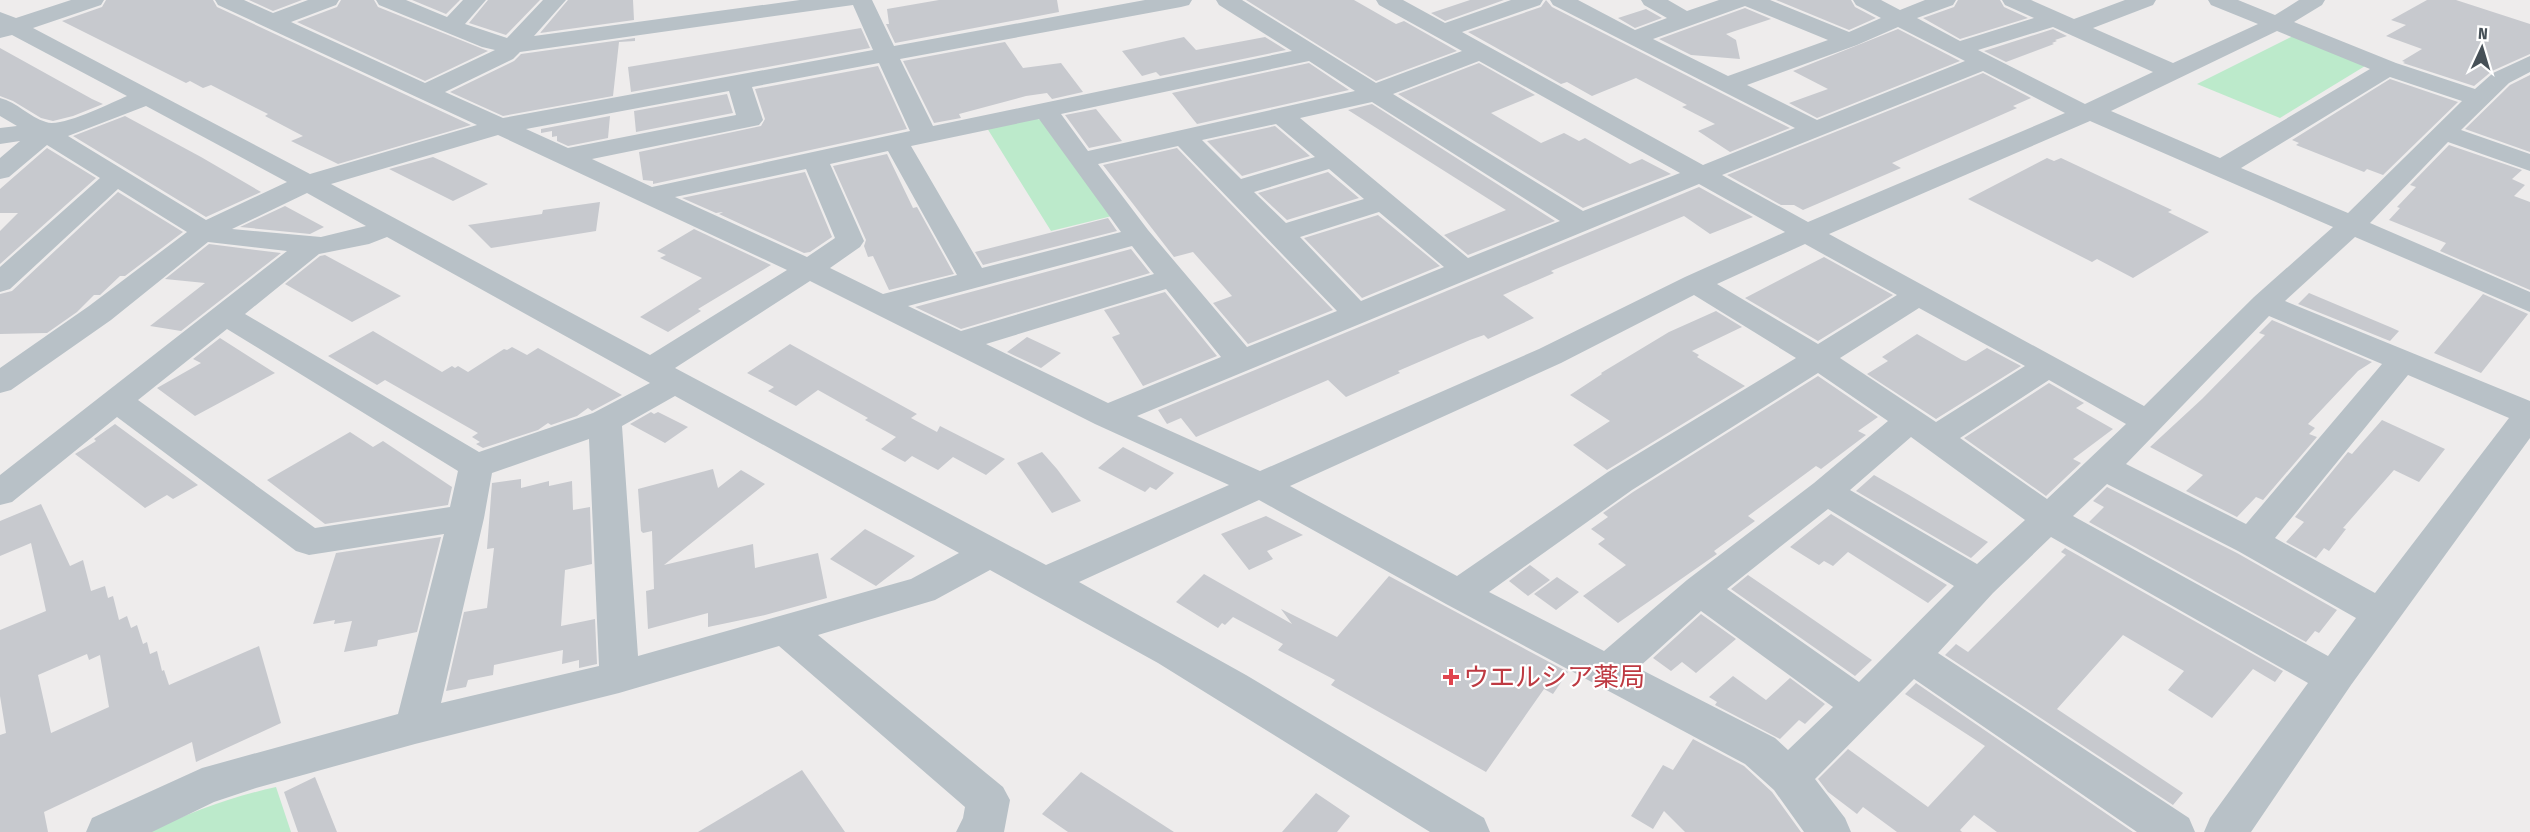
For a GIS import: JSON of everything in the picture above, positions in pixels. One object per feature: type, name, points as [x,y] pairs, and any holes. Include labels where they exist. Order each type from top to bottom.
[{"type":"street","points":[[5,26],[93,0]]},
{"type":"street","points":[[226,0],[809,269],[1107,416],[1262,486],[1459,594],[1760,751],[1789,777],[1829,832]]},
{"type":"street","points":[[272,21],[328,0]]},
{"type":"street","points":[[387,0],[490,42],[512,46],[848,0]]},
{"type":"street","points":[[450,26],[475,0]]},
{"type":"street","points":[[425,92],[505,54],[555,0]]},
{"type":"street","points":[[665,25],[685,0]]},
{"type":"street","points":[[861,0],[925,136]]},
{"type":"street","points":[[0,383],[100,313],[205,231],[307,183],[501,126],[1181,0]]},
{"type":"street","points":[[1227,0],[1581,222]]},
{"type":"street","points":[[1387,0],[1699,176],[2148,422]]},
{"type":"street","points":[[1444,31],[1532,0]]},
{"type":"street","points":[[1561,0],[1816,129]]},
{"type":"street","points":[[1652,0],[1685,19]]},
{"type":"street","points":[[1633,38],[1740,0]]},
{"type":"street","points":[[1751,0],[1849,40]]},
{"type":"street","points":[[1864,0],[2087,113],[2222,168],[2530,303]]},
{"type":"street","points":[[1728,84],[1849,40],[1945,0]]},
{"type":"street","points":[[2013,0],[2172,72]]},
{"type":"street","points":[[1958,49],[2145,0]]},
{"type":"street","points":[[2219,0],[2279,22],[2388,68],[2479,99]]},
{"type":"street","points":[[1046,581],[1550,356],[1695,283],[2087,113],[2279,22],[2314,0]]},
{"type":"street","points":[[5,26],[307,183],[990,554],[1046,581],[1238,689],[1468,832]]},
{"type":"street","points":[[1081,160],[1362,97],[1480,52]]},
{"type":"street","points":[[650,196],[666,190],[1311,54]]},
{"type":"street","points":[[1107,416],[1581,222],[1985,62]]},
{"type":"street","points":[[1789,777],[1862,706],[1980,583],[2103,468],[2265,303],[2352,225],[2501,78],[2530,63]]},
{"type":"street","points":[[2222,168],[2388,68]]},
{"type":"street","points":[[2501,78],[2530,93]]},
{"type":"street","points":[[568,156],[750,120],[739,82]]},
{"type":"street","points":[[0,136],[46,133],[65,129],[145,98]]},
{"type":"street","points":[[0,105],[205,231],[218,236],[312,246],[340,243],[389,227]]},
{"type":"street","points":[[1044,109],[1138,236],[1242,362]]},
{"type":"street","points":[[1282,116],[1465,270]]},
{"type":"street","points":[[2444,132],[2530,163]]},
{"type":"street","points":[[0,171],[46,133]]},
{"type":"street","points":[[1185,138],[1358,315]]},
{"type":"street","points":[[896,143],[974,279]]},
{"type":"street","points":[[476,466],[605,421],[663,376],[850,241],[815,159]]},
{"type":"street","points":[[1236,189],[1335,159]]},
{"type":"street","points":[[0,283],[116,177]]},
{"type":"street","points":[[1281,234],[1383,202]]},
{"type":"street","points":[[880,304],[1138,236]]},
{"type":"street","points":[[4,487],[117,401],[312,246]]},
{"type":"street","points":[[959,342],[1173,278]]},
{"type":"street","points":[[1695,283],[1818,358],[2048,518],[2333,678]]},
{"type":"street","points":[[1459,594],[1620,481],[1918,295]]},
{"type":"street","points":[[2226,832],[2380,613],[2530,414],[2265,303]]},
{"type":"street","points":[[225,315],[476,466]]},
{"type":"street","points":[[0,359],[35,359]]},
{"type":"street","points":[[2250,542],[2403,360]]},
{"type":"street","points":[[1607,672],[1700,590],[1826,492],[1922,429],[2048,366]]},
{"type":"street","points":[[117,401],[309,542],[466,518]]},
{"type":"street","points":[[605,421],[619,677]]},
{"type":"street","points":[[415,727],[466,518],[476,466]]},
{"type":"street","points":[[2103,468],[2250,542],[2380,613]]},
{"type":"street","points":[[1826,492],[1980,583]]},
{"type":"street","points":[[108,832],[202,787],[415,727],[619,677],[922,590],[990,554]]},
{"type":"street","points":[[1700,590],[1862,706]]},
{"type":"street","points":[[786,630],[988,800],[983,829],[978,832]]},
{"type":"street","points":[[1911,656],[2174,832]]},
{"type":"green space","points":[[2293,36],[2370,63],[2280,118],[2197,84]]},
{"type":"green space","points":[[1032,118],[1042,120],[1112,216],[1051,231],[987,128]]},
{"type":"green space","points":[[276,787],[291,832],[149,832],[211,806]]},
{"type":"building","points":[[106,0],[213,0],[217,7],[471,125],[338,164],[291,141],[303,136],[265,116],[268,114],[211,85],[203,88],[190,81],[186,83],[62,21],[102,7]]},
{"type":"building","points":[[249,0],[302,0],[273,11]]},
{"type":"building","points":[[341,0],[374,0],[378,7],[488,51],[425,81],[297,22],[337,7]]},
{"type":"building","points":[[412,0],[460,0],[446,14]]},
{"type":"building","points":[[488,0],[540,0],[506,35],[469,23]]},
{"type":"building","points":[[568,0],[633,0],[634,20],[540,33]]},
{"type":"building","points":[[939,0],[1057,0],[1059,12],[895,43],[886,24],[889,24],[887,9]]},
{"type":"building","points":[[1246,0],[1354,0],[1396,24],[1404,21],[1457,51],[1376,81]]},
{"type":"building","points":[[1470,0],[1504,0],[1445,21],[1431,13]]},
{"type":"building","points":[[1546,0],[1552,7],[1790,128],[1730,152],[1698,131],[1715,124],[1682,107],[1687,105],[1636,78],[1592,96],[1567,82],[1561,84],[1468,32],[1541,7]]},
{"type":"building","points":[[1776,0],[1851,0],[1855,7],[1876,18],[1849,30]]},
{"type":"building","points":[[1958,0],[2000,0],[2004,7],[2028,18],[1960,39],[1923,18],[1954,7]]},
{"type":"building","points":[[2427,0],[2456,0],[2530,24],[2530,54],[2492,71],[2474,86],[2403,63],[2405,62],[2402,61],[2422,49],[2386,36],[2406,25],[2391,20]]},
{"type":"building","points":[[1745,8],[1771,19],[1726,34],[1736,40],[1740,59],[1691,55],[1659,39]]},
{"type":"building","points":[[1646,9],[1662,18],[1635,28],[1618,18]]},
{"type":"building","points":[[861,28],[870,48],[631,92],[628,67]]},
{"type":"building","points":[[1898,29],[1960,61],[1817,118],[1789,103],[1828,89],[1793,71]]},
{"type":"building","points":[[2053,29],[2067,36],[2055,40],[2057,41],[2052,43],[2054,44],[2006,62],[1984,51]]},
{"type":"building","points":[[1184,37],[1196,50],[1265,37],[1286,50],[1160,76],[1156,72],[1142,76],[1122,51]]},
{"type":"building","points":[[635,38],[635,41],[619,42],[613,96],[503,116],[450,92],[514,61],[521,54]]},
{"type":"building","points":[[1005,42],[1023,68],[1061,63],[1083,92],[1052,99],[1047,93],[1026,96],[959,114],[961,118],[934,123],[903,61]]},
{"type":"building","points":[[0,48],[103,104],[53,121],[41,118],[0,96]]},
{"type":"building","points":[[1309,63],[1349,90],[1197,124],[1172,93]]},
{"type":"building","points":[[1479,63],[1535,95],[1491,113],[1541,143],[1564,133],[1579,141],[1585,138],[1630,164],[1642,159],[1671,174],[1583,208],[1398,94]]},
{"type":"building","points":[[878,66],[907,129],[653,184],[653,181],[643,180],[639,152],[761,126],[765,119],[755,89]]},
{"type":"building","points":[[1983,73],[2031,98],[2013,106],[2017,108],[1892,163],[1901,168],[1803,210],[1794,205],[1781,205],[1727,175]]},
{"type":"building","points":[[2530,75],[2530,152],[2465,129],[2510,85]]},
{"type":"building","points":[[2390,79],[2458,102],[2383,175],[2367,169],[2364,172],[2296,145],[2299,143],[2292,140]]},
{"type":"building","points":[[727,94],[733,113],[636,132],[634,111]]},
{"type":"building","points":[[1372,104],[1555,221],[1468,255],[1444,235],[1506,210],[1348,110]]},
{"type":"building","points":[[1096,109],[1122,141],[1089,148],[1065,115]]},
{"type":"building","points":[[125,116],[261,192],[206,217],[73,136]]},
{"type":"building","points":[[610,116],[608,138],[568,146],[557,141],[557,136],[552,137],[552,131],[541,133],[541,129]]},
{"type":"building","points":[[1275,126],[1310,156],[1242,176],[1207,141]]},
{"type":"building","points":[[2449,145],[2522,170],[2512,179],[2525,185],[2514,196],[2530,202],[2530,290],[2440,251],[2446,243],[2389,220],[2400,208],[2397,207],[2416,187],[2410,185]]},
{"type":"building","points":[[47,148],[96,178],[0,264],[0,231],[18,213],[0,213],[0,189]]},
{"type":"building","points":[[1177,148],[1333,310],[1248,344],[1213,303],[1232,296],[1193,252],[1174,257],[1103,165]]},
{"type":"building","points":[[887,154],[913,208],[917,207],[954,274],[889,290],[873,256],[868,257],[864,246],[866,240],[833,166]]},
{"type":"building","points":[[433,157],[488,184],[453,201],[389,169]]},
{"type":"building","points":[[2047,158],[2054,161],[2061,158],[2172,210],[2168,212],[2209,232],[2133,278],[2097,259],[2092,262],[1968,199]]},
{"type":"building","points":[[805,172],[832,237],[810,252],[804,253],[719,214],[723,212],[716,213],[682,198]]},
{"type":"building","points":[[1328,172],[1359,198],[1287,220],[1258,193]]},
{"type":"building","points":[[1699,187],[1753,217],[1710,234],[1684,216],[1551,271],[1554,273],[1503,295],[1534,318],[1488,339],[1484,335],[1470,340],[1398,371],[1400,373],[1346,397],[1328,380],[1196,437],[1181,418],[1167,424],[1158,410]]},
{"type":"building","points":[[118,192],[183,232],[125,276],[120,276],[100,295],[94,295],[77,312],[47,333],[0,334],[0,294],[12,291]]},
{"type":"building","points":[[600,202],[596,231],[491,248],[468,225],[542,214],[543,210]]},
{"type":"building","points":[[285,206],[324,227],[310,234],[240,227]]},
{"type":"building","points":[[1378,215],[1440,266],[1362,298],[1304,238]]},
{"type":"building","points":[[1108,218],[1117,231],[983,265],[975,252]]},
{"type":"building","points":[[694,229],[771,265],[698,309],[701,311],[668,332],[640,317],[702,278],[660,258],[666,255],[657,251]]},
{"type":"building","points":[[209,244],[281,253],[181,331],[150,326],[205,283],[165,279]]},
{"type":"building","points":[[1131,249],[1150,273],[961,329],[915,307]]},
{"type":"building","points":[[325,255],[401,296],[352,322],[285,284],[320,256]]},
{"type":"building","points":[[1824,257],[1893,295],[1818,341],[1745,298]]},
{"type":"building","points":[[1165,292],[1217,356],[1143,386],[1112,337],[1120,334],[1104,310]]},
{"type":"building","points":[[2309,293],[2399,331],[2390,341],[2298,304]]},
{"type":"building","points":[[2483,294],[2528,314],[2481,373],[2434,353]]},
{"type":"building","points":[[1716,311],[1742,327],[1692,351],[1699,355],[1697,357],[1745,386],[1607,470],[1573,445],[1610,421],[1570,395],[1601,373],[1669,332]]},
{"type":"building","points":[[2272,320],[2372,362],[2358,371],[2308,424],[2315,428],[2309,434],[2317,437],[2263,500],[2256,497],[2237,517],[2186,491],[2203,475],[2150,447],[2202,399],[2265,335],[2259,333]]},
{"type":"building","points":[[373,331],[442,372],[452,366],[455,368],[458,366],[468,372],[504,349],[512,347],[527,355],[538,348],[622,395],[592,411],[588,408],[577,416],[551,425],[548,423],[538,430],[483,448],[476,444],[480,442],[472,437],[478,433],[385,380],[377,385],[328,356]]},
{"type":"building","points":[[1917,334],[1962,360],[1966,361],[1987,348],[2021,366],[1936,419],[1867,374],[1888,361],[1882,357]]},
{"type":"building","points":[[1027,337],[1061,353],[1041,368],[1007,352]]},
{"type":"building","points":[[220,338],[275,373],[195,416],[157,388],[201,363],[193,359]]},
{"type":"building","points":[[790,344],[917,414],[911,418],[937,432],[940,426],[1005,459],[986,475],[953,457],[938,470],[912,456],[905,462],[881,449],[896,437],[865,420],[868,418],[818,390],[796,406],[768,391],[774,387],[747,373]]},
{"type":"building","points":[[1818,376],[1878,417],[1858,431],[1866,435],[1821,469],[1816,466],[1748,516],[1755,521],[1714,551],[1717,554],[1618,623],[1583,596],[1626,565],[1598,544],[1605,539],[1591,529],[1608,517],[1603,513]]},
{"type":"building","points":[[2049,383],[2084,403],[2076,408],[2113,429],[2073,459],[2081,463],[2046,496],[1964,438]]},
{"type":"building","points":[[651,412],[654,414],[658,412],[688,427],[665,443],[630,424]]},
{"type":"building","points":[[2382,420],[2445,449],[2419,482],[2394,470],[2343,528],[2346,529],[2329,551],[2324,548],[2316,558],[2286,542],[2304,522],[2295,517],[2348,452],[2352,454]]},
{"type":"building","points":[[115,424],[198,485],[173,499],[167,495],[145,508],[75,454],[96,441],[94,439]]},
{"type":"building","points":[[350,432],[373,447],[383,441],[452,487],[448,505],[325,524],[267,480]]},
{"type":"building","points":[[1123,447],[1174,473],[1156,490],[1150,487],[1145,492],[1098,468]]},
{"type":"building","points":[[1042,452],[1081,501],[1052,513],[1017,463]]},
{"type":"building","points":[[713,469],[718,488],[741,470],[765,484],[664,565],[753,544],[755,568],[818,553],[827,598],[765,615],[708,627],[708,613],[648,629],[646,591],[654,589],[652,531],[643,533],[641,531],[638,489]]},
{"type":"building","points":[[1874,475],[1988,542],[1971,558],[1856,491]]},
{"type":"building","points":[[521,479],[521,488],[549,481],[549,486],[572,481],[573,510],[590,507],[592,564],[565,570],[561,626],[595,619],[597,664],[579,668],[579,660],[562,664],[563,650],[494,665],[493,675],[468,680],[466,687],[446,691],[464,612],[487,608],[494,548],[487,549],[492,483]]},
{"type":"building","points":[[2107,487],[2237,553],[2337,610],[2319,633],[2315,631],[2306,642],[2089,522],[2104,507],[2093,501]]},
{"type":"building","points":[[41,504],[70,566],[83,560],[91,591],[105,586],[108,598],[113,596],[119,620],[127,616],[131,628],[137,625],[143,644],[147,642],[150,654],[157,651],[162,671],[164,670],[169,685],[259,646],[281,723],[196,762],[192,742],[44,812],[48,832],[0,832],[0,735],[6,733],[0,696],[0,630],[46,611],[31,543],[0,556],[0,521]],"holes":[[[87,654],[89,660],[100,655],[109,707],[51,733],[38,675]]]},
{"type":"building","points":[[1831,514],[1947,585],[1928,603],[1848,552],[1833,566],[1824,561],[1819,565],[1790,547]]},
{"type":"building","points":[[1266,516],[1303,535],[1267,551],[1273,559],[1249,570],[1221,534]]},
{"type":"building","points":[[865,529],[915,556],[876,586],[830,559]]},
{"type":"building","points":[[441,537],[417,632],[378,640],[377,646],[344,652],[352,621],[334,624],[335,620],[313,624],[336,553]]},
{"type":"building","points":[[2065,548],[2283,671],[2275,682],[2253,669],[2212,718],[2168,690],[2184,671],[2123,635],[2057,709],[2183,793],[2173,805],[1945,655],[1956,644],[1968,652],[2066,555],[2061,552]]},
{"type":"building","points":[[1530,565],[1550,580],[1528,596],[1509,581]]},
{"type":"building","name":"ウエルシア薬局","points":[[1204,574],[1292,624],[1281,609],[1337,637],[1389,576],[1568,672],[1553,694],[1544,689],[1486,772],[1331,685],[1335,680],[1278,650],[1283,644],[1233,617],[1218,628],[1176,602]]},
{"type":"building","points":[[1748,575],[1872,660],[1855,676],[1731,589]]},
{"type":"building","points":[[1557,577],[1579,592],[1556,610],[1534,594]]},
{"type":"building","points":[[1701,614],[1736,639],[1696,673],[1682,662],[1671,671],[1653,658]]},
{"type":"building","points":[[1733,676],[1766,700],[1790,678],[1825,704],[1805,724],[1799,720],[1780,739],[1715,705],[1717,702],[1709,697]]},
{"type":"building","points":[[1916,683],[2133,832],[1997,832],[1974,815],[1960,830],[1962,832],[1897,832],[1863,807],[1857,814],[1828,792],[1818,779],[1848,749],[1928,807],[1985,746],[1905,694]]},
{"type":"building","points":[[1693,739],[1744,766],[1772,792],[1801,832],[1685,832],[1664,811],[1653,829],[1631,816],[1663,765],[1673,770]]},
{"type":"building","points":[[802,770],[845,832],[698,832]]},
{"type":"building","points":[[1081,772],[1174,832],[1068,832],[1042,814]]},
{"type":"building","points":[[315,777],[337,832],[298,832],[284,792]]},
{"type":"building","points":[[1316,793],[1350,816],[1337,832],[1282,832]]},
{"type":"place","name":"ウエルシア薬局","points":[[1451,677]]}]
